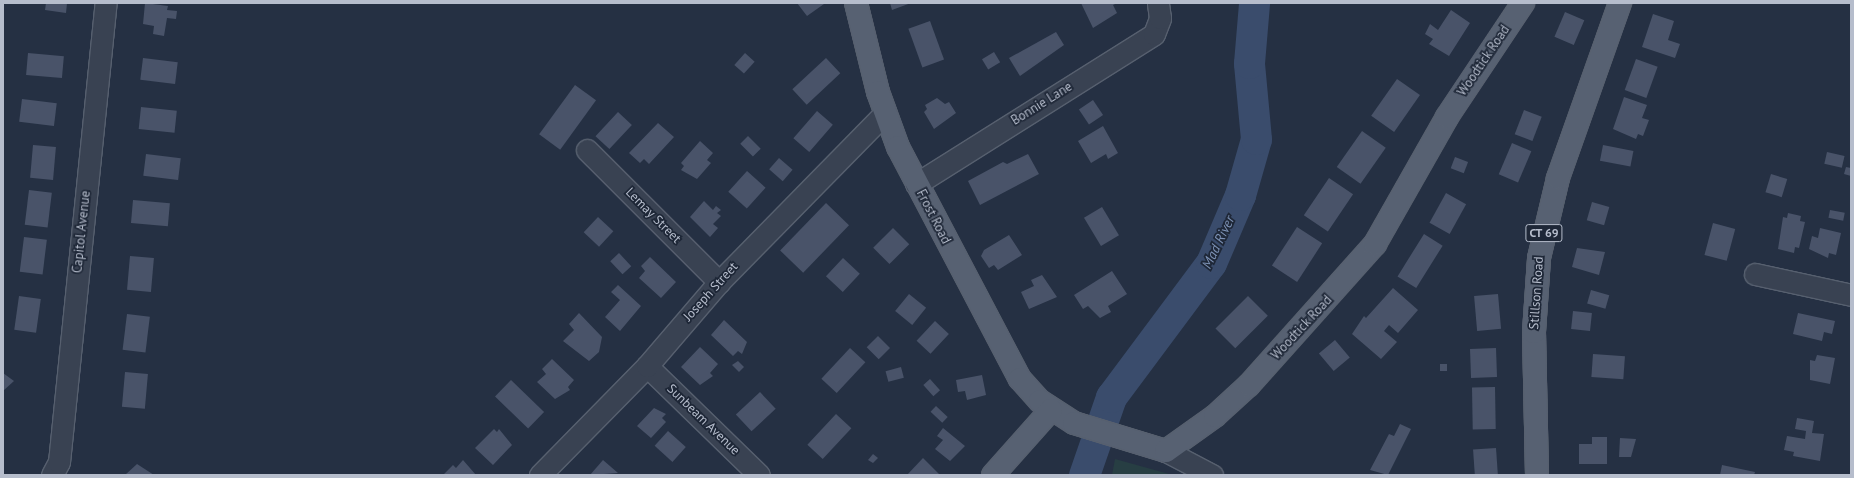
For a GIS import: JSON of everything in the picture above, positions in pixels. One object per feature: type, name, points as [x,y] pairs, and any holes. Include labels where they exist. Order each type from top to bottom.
[{"type":"main road","name":"Frost Road","points":[[856,3],[885,113],[916,184],[1020,380],[1051,410]]},
{"type":"main road","name":"Woodtick Road","points":[[1166,451],[1215,416],[1249,385],[1375,244],[1447,117],[1523,3]]},
{"type":"main road","name":"Stillson Road","points":[[1537,475],[1534,332],[1539,258],[1558,178],[1620,3]]},
{"type":"main road","points":[[993,475],[1051,410],[1080,425],[1166,451]]},
{"type":"street","name":"Capitol Avenue","points":[[56,468],[106,3]]},
{"type":"street","name":"Bonnie Lane","points":[[916,184],[1154,34],[1159,11]]},
{"type":"street","name":"Joseph Street","points":[[540,475],[647,366],[719,282],[885,113]]},
{"type":"street","name":"Lemay Street","points":[[587,150],[719,282]]},
{"type":"street","points":[[1754,274],[1851,295]]},
{"type":"street","name":"Sunbeam Avenue","points":[[647,366],[760,475]]},
{"type":"street","points":[[1166,451],[1212,475]]},
{"type":"green space","points":[[1115,459],[1169,474],[1170,475],[1112,475]]},
{"type":"building","points":[[46,3],[67,3],[66,13],[45,10]]},
{"type":"building","points":[[145,3],[168,6],[167,10],[177,11],[176,19],[167,18],[164,36],[153,34],[154,26],[143,24]]},
{"type":"building","points":[[797,3],[823,3],[824,4],[807,16]]},
{"type":"building","points":[[890,3],[911,3],[892,10]]},
{"type":"building","points":[[1081,3],[1117,3],[1113,5],[1117,13],[1093,28]]},
{"type":"building","points":[[1451,10],[1470,23],[1449,56],[1429,44],[1433,39],[1425,34],[1430,24],[1438,30]]},
{"type":"building","points":[[1565,12],[1584,20],[1574,45],[1554,37]]},
{"type":"building","points":[[1653,14],[1674,21],[1668,40],[1680,44],[1675,58],[1642,47]]},
{"type":"building","points":[[930,21],[944,60],[922,67],[908,29]]},
{"type":"building","points":[[1056,32],[1064,45],[1020,76],[1009,58]]},
{"type":"building","points":[[994,52],[1000,62],[988,69],[982,59]]},
{"type":"building","points":[[28,53],[64,56],[62,78],[26,75]]},
{"type":"building","points":[[745,53],[755,62],[744,74],[734,65]]},
{"type":"building","points":[[143,58],[178,62],[175,84],[140,80]]},
{"type":"building","points":[[826,58],[840,73],[807,105],[792,89]]},
{"type":"building","points":[[1636,59],[1658,67],[1646,98],[1625,90]]},
{"type":"building","points":[[1397,79],[1420,95],[1394,132],[1371,116]]},
{"type":"building","points":[[575,85],[596,100],[560,150],[539,134]]},
{"type":"building","points":[[1624,97],[1647,105],[1642,118],[1649,120],[1643,136],[1638,134],[1636,139],[1613,129]]},
{"type":"building","points":[[937,98],[945,104],[949,102],[956,113],[934,129],[924,112],[927,109],[925,105]]},
{"type":"building","points":[[22,99],[57,103],[54,126],[19,122]]},
{"type":"building","points":[[1093,100],[1103,115],[1089,124],[1079,110]]},
{"type":"building","points":[[141,107],[177,111],[175,133],[139,129]]},
{"type":"building","points":[[1524,110],[1542,117],[1532,141],[1515,134]]},
{"type":"building","points":[[817,111],[833,125],[809,152],[793,138]]},
{"type":"building","points":[[618,112],[632,125],[609,149],[595,136]]},
{"type":"building","points":[[658,123],[674,137],[649,164],[644,159],[640,163],[629,153]]},
{"type":"building","points":[[1103,126],[1118,153],[1108,159],[1106,154],[1091,163],[1078,141]]},
{"type":"building","points":[[1362,131],[1386,148],[1361,184],[1337,167]]},
{"type":"building","points":[[748,136],[761,149],[753,157],[740,144]]},
{"type":"building","points":[[700,141],[713,153],[707,160],[711,163],[697,179],[681,170],[684,166],[681,163]]},
{"type":"building","points":[[1512,143],[1531,151],[1518,183],[1499,174]]},
{"type":"building","points":[[33,145],[56,147],[53,180],[30,178]]},
{"type":"building","points":[[1603,145],[1633,151],[1630,167],[1600,161]]},
{"type":"building","points":[[1827,152],[1845,156],[1842,168],[1824,164]]},
{"type":"building","points":[[146,154],[181,158],[178,180],[143,176]]},
{"type":"building","points":[[1028,154],[1039,174],[980,205],[968,181],[1003,162],[1007,164]]},
{"type":"building","points":[[1455,157],[1468,162],[1464,173],[1451,168]]},
{"type":"building","points":[[779,158],[793,170],[783,181],[769,169]]},
{"type":"building","points":[[1846,167],[1851,168],[1851,176],[1844,174]]},
{"type":"building","points":[[747,171],[766,188],[747,209],[728,192]]},
{"type":"building","points":[[1771,174],[1787,179],[1782,197],[1765,192]]},
{"type":"building","points":[[1329,178],[1353,194],[1328,232],[1304,215]]},
{"type":"building","points":[[29,190],[52,193],[48,228],[25,225]]},
{"type":"building","points":[[1446,193],[1466,204],[1450,234],[1430,223]]},
{"type":"building","points":[[133,200],[170,203],[168,226],[131,223]]},
{"type":"building","points":[[704,201],[713,210],[716,206],[721,210],[717,213],[721,216],[713,224],[718,228],[710,237],[690,217]]},
{"type":"building","points":[[1592,202],[1609,207],[1604,225],[1587,220]]},
{"type":"building","points":[[826,203],[849,225],[803,273],[780,250]]},
{"type":"building","points":[[1102,207],[1119,235],[1101,246],[1084,218]]},
{"type":"building","points":[[1830,210],[1845,213],[1843,221],[1828,218]]},
{"type":"building","points":[[1788,213],[1801,216],[1800,221],[1805,222],[1799,248],[1795,247],[1794,253],[1778,249],[1783,217],[1787,218]]},
{"type":"building","points":[[598,217],[613,231],[599,247],[584,232]]},
{"type":"building","points":[[1713,223],[1735,229],[1727,261],[1704,255]]},
{"type":"building","points":[[1297,227],[1322,243],[1297,282],[1272,266]]},
{"type":"building","points":[[893,228],[909,244],[889,264],[873,248]]},
{"type":"building","points":[[1820,228],[1841,233],[1836,255],[1829,253],[1828,258],[1809,249],[1812,236],[1818,238]]},
{"type":"building","points":[[1424,234],[1443,246],[1416,288],[1398,276]]},
{"type":"building","points":[[1009,235],[1022,255],[998,270],[994,265],[989,268],[981,256],[984,250]]},
{"type":"building","points":[[24,237],[47,240],[43,275],[20,272]]},
{"type":"building","points":[[1577,248],[1605,252],[1599,275],[1572,267]]},
{"type":"building","points":[[619,253],[631,266],[622,274],[610,261]]},
{"type":"building","points":[[130,256],[154,258],[151,292],[127,290]]},
{"type":"building","points":[[650,257],[676,282],[661,298],[639,278],[645,271],[641,266]]},
{"type":"building","points":[[843,258],[860,274],[843,292],[826,276]]},
{"type":"building","points":[[1112,271],[1127,294],[1108,306],[1111,312],[1100,318],[1088,306],[1083,309],[1074,295]]},
{"type":"building","points":[[1042,275],[1057,297],[1029,309],[1021,292],[1034,286],[1031,280]]},
{"type":"building","points":[[618,285],[641,306],[620,331],[605,317],[620,300],[611,292]]},
{"type":"building","points":[[1393,288],[1418,310],[1398,333],[1389,325],[1384,331],[1397,342],[1381,359],[1352,334],[1364,316],[1366,318]]},
{"type":"building","points":[[1591,290],[1609,295],[1605,309],[1587,303]]},
{"type":"building","points":[[909,294],[926,308],[912,325],[895,311]]},
{"type":"building","points":[[1498,294],[1501,329],[1477,331],[1474,296]]},
{"type":"building","points":[[19,296],[41,299],[36,333],[14,330]]},
{"type":"building","points":[[1248,296],[1268,316],[1235,348],[1215,329]]},
{"type":"building","points":[[1573,311],[1592,313],[1590,331],[1571,329]]},
{"type":"building","points":[[579,313],[602,337],[599,352],[589,361],[563,341],[574,330],[569,324]]},
{"type":"building","points":[[1798,313],[1835,321],[1832,334],[1824,332],[1822,341],[1793,334]]},
{"type":"building","points":[[127,314],[150,317],[145,353],[123,350]]},
{"type":"building","points":[[724,320],[747,342],[742,354],[738,351],[733,356],[711,335]]},
{"type":"building","points":[[935,321],[949,334],[930,354],[917,341]]},
{"type":"building","points":[[878,336],[890,348],[879,359],[867,347]]},
{"type":"building","points":[[1335,340],[1350,358],[1334,371],[1319,353]]},
{"type":"building","points":[[700,347],[718,364],[710,373],[713,376],[700,385],[681,367]]},
{"type":"building","points":[[850,348],[865,362],[837,393],[821,379]]},
{"type":"building","points":[[1496,348],[1497,377],[1471,378],[1470,349]]},
{"type":"building","points":[[1593,354],[1625,356],[1623,379],[1591,377]]},
{"type":"building","points":[[1817,355],[1835,358],[1830,384],[1810,380],[1810,360],[1815,361]]},
{"type":"building","points":[[552,359],[574,380],[568,387],[570,390],[555,399],[537,382],[546,374],[542,369]]},
{"type":"building","points":[[738,361],[744,367],[739,372],[732,365]]},
{"type":"building","points":[[1440,364],[1447,364],[1447,371],[1440,371]]},
{"type":"building","points":[[901,367],[904,378],[888,382],[886,371]]},
{"type":"building","points":[[125,372],[148,374],[145,409],[122,407]]},
{"type":"building","points":[[3,373],[14,381],[3,391]]},
{"type":"building","points":[[982,375],[986,395],[967,400],[965,391],[958,392],[956,380]]},
{"type":"building","points":[[930,379],[940,390],[933,396],[923,385]]},
{"type":"building","points":[[511,380],[544,412],[528,428],[495,397]]},
{"type":"building","points":[[1472,387],[1495,387],[1496,429],[1473,429]]},
{"type":"building","points":[[760,392],[776,409],[752,431],[736,415]]},
{"type":"building","points":[[936,406],[948,417],[942,423],[931,412]]},
{"type":"building","points":[[654,408],[666,414],[662,418],[666,422],[651,438],[637,426]]},
{"type":"building","points":[[836,414],[851,428],[823,459],[807,445]]},
{"type":"building","points":[[1797,418],[1814,421],[1812,433],[1824,434],[1820,461],[1793,456],[1794,452],[1784,450],[1787,436],[1805,439],[1806,431],[1795,429]]},
{"type":"building","points":[[1400,424],[1411,429],[1388,475],[1370,470],[1389,434],[1394,436]]},
{"type":"building","points":[[943,428],[965,446],[950,461],[935,449],[943,440],[937,436]]},
{"type":"building","points":[[494,429],[497,432],[499,429],[512,445],[493,465],[475,448]]},
{"type":"building","points":[[668,431],[686,447],[672,462],[655,446]]},
{"type":"building","points":[[1592,437],[1607,437],[1607,464],[1579,464],[1579,444],[1592,444]]},
{"type":"building","points":[[1620,438],[1636,439],[1631,457],[1619,457]]},
{"type":"building","points":[[1496,448],[1498,475],[1475,475],[1473,450]]},
{"type":"building","points":[[873,454],[878,458],[873,463],[868,460]]},
{"type":"building","points":[[923,458],[939,474],[907,475]]},
{"type":"building","points":[[463,460],[476,475],[444,474],[453,465],[456,468]]},
{"type":"building","points":[[603,460],[618,473],[590,475]]},
{"type":"building","points":[[137,464],[154,475],[125,475]]},
{"type":"building","points":[[1722,465],[1755,472],[1754,475],[1720,475]]},
{"type":"waterway","name":"Mad River","points":[[1084,475],[1111,397],[1211,263],[1240,195],[1256,139],[1249,63],[1254,3]]}]
